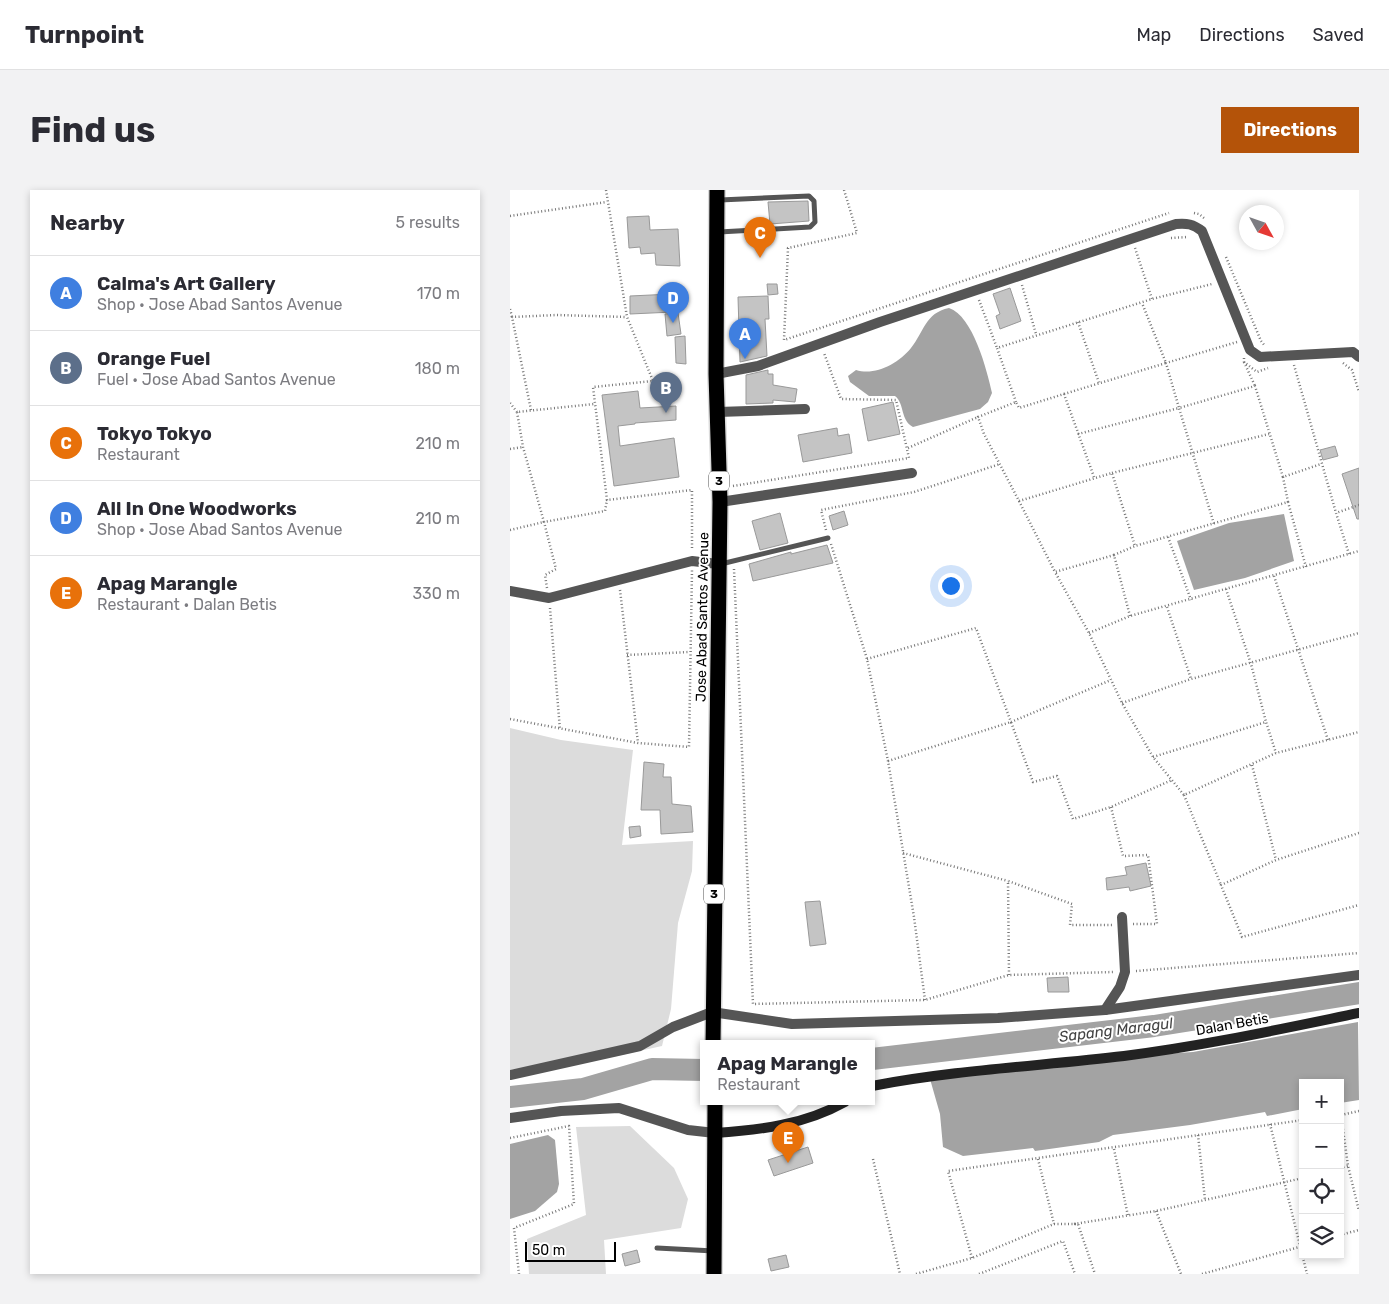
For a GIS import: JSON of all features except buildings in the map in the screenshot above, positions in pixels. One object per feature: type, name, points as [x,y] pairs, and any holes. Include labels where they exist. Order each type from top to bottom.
[{"type":"highway","name":"Jose Abad Santos Avenue","points":[[713,1040],[718,564],[725,501],[716,374],[716,195]]},
{"type":"highway","points":[[714,1274],[715,1109]]},
{"type":"street","points":[[716,374],[758,366],[880,322],[1176,224],[1187,223],[1195,225],[1202,231],[1250,350],[1254,354],[1260,357],[1352,352],[1359,357]]},
{"type":"street","points":[[718,412],[805,409]]},
{"type":"street","points":[[725,501],[912,473]]},
{"type":"street","points":[[510,591],[549,598],[692,561],[718,564]]},
{"type":"street","points":[[1105,1010],[1120,986],[1125,972],[1122,921]]},
{"type":"street","points":[[510,1075],[640,1046],[673,1027],[712,1014],[792,1024],[998,1018],[1105,1010],[1357,973]]},
{"type":"street","name":"Dalan Betis","points":[[875,1085],[916,1077],[1126,1055],[1267,1032],[1359,1013]]},
{"type":"street","points":[[510,1118],[561,1111],[620,1108],[688,1130],[714,1133],[756,1130],[807,1120],[839,1105]]},
{"type":"lane","points":[[716,195],[810,196],[814,201],[815,222],[810,227],[716,233]]},
{"type":"lane","points":[[718,564],[828,538]]},
{"type":"lane","points":[[656,1248],[714,1251]]},
{"type":"path","points":[[510,530],[605,511],[608,500],[593,387],[653,381],[627,316],[606,190]]},
{"type":"path","points":[[510,216],[607,202]]},
{"type":"path","points":[[1169,238],[1186,236],[1192,239]]},
{"type":"path","points":[[1133,243],[1152,298]]},
{"type":"path","points":[[1020,278],[1036,334]]},
{"type":"path","points":[[997,348],[1152,298],[1221,282]]},
{"type":"path","points":[[976,292],[1019,408],[1099,382],[1244,340]]},
{"type":"path","points":[[1142,302],[1166,363],[1214,524]]},
{"type":"path","points":[[510,309],[531,410]]},
{"type":"path","points":[[512,317],[557,315],[627,316]]},
{"type":"path","points":[[1078,322],[1099,382]]},
{"type":"path","points":[[725,501],[730,486],[909,458],[896,400],[841,399],[823,349]]},
{"type":"path","points":[[1244,355],[1244,362],[1255,386],[1283,477],[1306,567]]},
{"type":"path","points":[[1293,360],[1321,464],[1349,554]]},
{"type":"path","points":[[1244,362],[1257,372],[1275,366]]},
{"type":"path","points":[[1343,363],[1352,370],[1359,392]]},
{"type":"path","points":[[1078,434],[1255,386]]},
{"type":"path","points":[[1064,394],[1094,477]]},
{"type":"path","points":[[908,448],[1016,402]]},
{"type":"path","points":[[510,403],[517,412],[523,446],[556,568],[546,575],[560,730]]},
{"type":"path","points":[[517,412],[594,404]]},
{"type":"path","points":[[978,417],[984,434],[1089,633],[1122,703],[1153,757],[1184,795],[1242,937],[1359,905]]},
{"type":"path","points":[[1019,501],[1112,472],[1192,455],[1270,434]]},
{"type":"path","points":[[510,449],[523,446]]},
{"type":"path","points":[[925,1000],[914,917],[888,761],[867,659],[828,538],[821,510],[914,492],[1000,464]]},
{"type":"path","points":[[1283,477],[1321,464]]},
{"type":"path","points":[[1112,472],[1135,546]]},
{"type":"path","points":[[510,719],[560,730],[638,743],[689,747],[692,490],[608,500]]},
{"type":"path","points":[[1056,572],[1114,555],[1135,546],[1288,502]]},
{"type":"path","points":[[1336,512],[1359,506]]},
{"type":"path","points":[[1168,537],[1190,600]]},
{"type":"path","points":[[1089,633],[1130,616],[1359,551]]},
{"type":"path","points":[[1114,555],[1130,616]]},
{"type":"path","points":[[734,561],[753,1004],[925,1000],[1009,975],[1125,972],[1359,953]]},
{"type":"path","points":[[1274,576],[1300,649],[1328,740]]},
{"type":"path","points":[[619,579],[638,743]]},
{"type":"path","points":[[1226,589],[1251,664],[1276,753]]},
{"type":"path","points":[[1167,607],[1191,679]]},
{"type":"path","points":[[867,659],[976,628],[1033,782],[1057,776],[1073,818],[1111,807],[1172,780]]},
{"type":"path","points":[[1122,703],[1191,679],[1359,633]]},
{"type":"path","points":[[627,655],[689,652]]},
{"type":"path","points":[[888,761],[1011,722],[1111,680]]},
{"type":"path","points":[[1153,757],[1266,722]]},
{"type":"path","points":[[1184,795],[1276,753],[1359,732]]},
{"type":"path","points":[[1252,764],[1276,860]]},
{"type":"path","points":[[903,853],[1008,881],[1072,904],[1070,926],[1122,921],[1157,924],[1148,855],[1123,856],[1111,807]]},
{"type":"path","points":[[1221,886],[1276,860],[1359,833]]},
{"type":"path","points":[[1008,881],[1009,975]]},
{"type":"path","points":[[1344,1114],[1359,1111]]},
{"type":"path","points":[[972,1258],[948,1171],[1299,1120]]},
{"type":"path","points":[[1270,1124],[1299,1235]]},
{"type":"path","points":[[1341,1124],[1348,1166],[1359,1211]]},
{"type":"path","points":[[510,1138],[569,1126],[574,1204],[510,1229]]},
{"type":"path","points":[[1198,1135],[1205,1200]]},
{"type":"path","points":[[1114,1148],[1128,1216]]},
{"type":"path","points":[[873,1159],[900,1274]]},
{"type":"path","points":[[1038,1159],[1054,1224]]},
{"type":"path","points":[[1344,1167],[1348,1166]]},
{"type":"path","points":[[916,1274],[972,1258],[1054,1224],[1074,1224],[1156,1211],[1299,1179]]},
{"type":"path","points":[[1156,1211],[1181,1274]]},
{"type":"path","points":[[1074,1224],[1078,1224],[1095,1274]]},
{"type":"path","points":[[514,1228],[519,1274]]},
{"type":"path","points":[[1344,1234],[1359,1230]]},
{"type":"path","points":[[979,1274],[1063,1240],[1075,1274]]},
{"type":"path","points":[[1202,1274],[1299,1247]]},
{"type":"path","points":[[1304,1259],[1307,1274]]},
{"type":"shaded area","points":[[949,308],[958,313],[972,332],[983,358],[992,393],[988,402],[980,409],[913,427],[906,420],[900,403],[895,396],[869,396],[850,382],[848,376],[856,370],[878,370],[893,364],[906,354],[935,314]]},
{"type":"shaded area","points":[[1284,514],[1294,561],[1245,578],[1194,590],[1177,541],[1229,523]]},
{"type":"shaded area","points":[[510,728],[561,740],[633,750],[622,845],[693,841],[692,871],[678,923],[671,1009],[662,1046],[612,1057],[510,1070]]},
{"type":"shaded area","points":[[1358,1022],[1359,1100],[1344,1102],[1344,1079],[1299,1079],[1299,1110],[1267,1116],[1265,1112],[1190,1125],[1113,1135],[1099,1142],[1035,1151],[1033,1148],[963,1156],[943,1147],[940,1114],[930,1079],[1118,1057],[1193,1052]]},
{"type":"shaded area","points":[[630,1126],[674,1168],[688,1199],[681,1228],[604,1240],[606,1274],[529,1274],[527,1239],[586,1215],[576,1127]]},
{"type":"shaded area","points":[[548,1135],[555,1140],[559,1184],[557,1192],[535,1211],[510,1219],[510,1144]]},
{"type":"waterway","name":"Sapang Maragul","points":[[875,1059],[1154,1026],[1359,993]]},
{"type":"waterway","name":"Sapang Maragul","points":[[510,1097],[583,1089],[652,1069],[700,1070]]},
{"type":"place","name":"Tokyo Tokyo","points":[[760,258]]},
{"type":"place","name":"All In One Woodworks","points":[[673,323]]},
{"type":"place","name":"Calma's Art Gallery","points":[[745,359]]},
{"type":"place","name":"Orange Fuel","points":[[666,413]]},
{"type":"place","name":"Apag Marangle","points":[[788,1163]]}]
